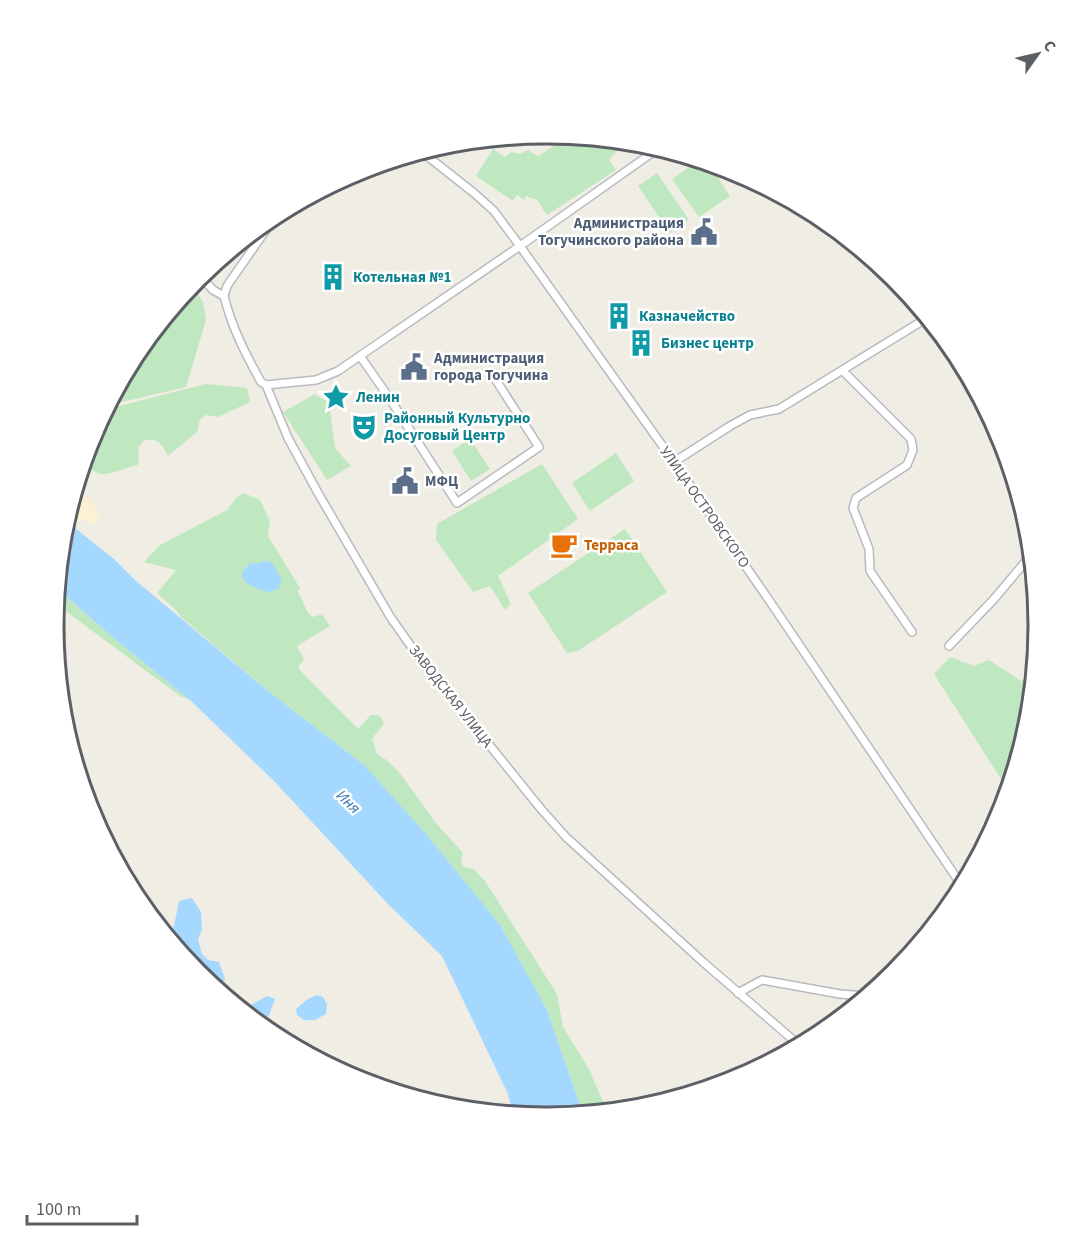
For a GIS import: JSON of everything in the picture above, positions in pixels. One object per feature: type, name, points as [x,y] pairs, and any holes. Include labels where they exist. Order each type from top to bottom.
[{"type":"street","points":[[266,385],[316,380],[338,371],[649,155]]},
{"type":"street","name":"УЛИЦА ОСТРОВСКОГО","points":[[430,158],[494,211],[520,246],[674,462],[956,877]]},
{"type":"street","points":[[207,284],[224,296],[226,286],[260,238]]},
{"type":"street","name":"ЗАВОДСКАЯ УЛИЦА","points":[[224,296],[230,320],[261,382],[266,385],[288,438],[378,598],[420,659],[560,830],[703,962],[792,1039]]},
{"type":"street","points":[[674,462],[750,415],[779,410],[920,322]]},
{"type":"street","points":[[360,356],[457,503],[539,447],[492,374]]},
{"type":"street","points":[[843,371],[911,439],[913,450],[907,465],[856,498],[853,508],[869,549],[870,571],[912,632]]},
{"type":"street","points":[[949,646],[1023,564]]},
{"type":"street","points":[[738,993],[762,980],[854,995]]},
{"type":"green space","points":[[557,144],[618,149],[609,160],[616,170],[547,215],[537,200],[526,196],[524,200],[517,195],[513,201],[476,176],[493,149],[505,157],[511,152],[520,154],[528,150],[538,156]]},
{"type":"green space","points":[[689,167],[717,176],[730,196],[699,217],[672,179]]},
{"type":"green space","points":[[657,173],[689,220],[670,233],[638,186]]},
{"type":"green space","points":[[198,294],[203,302],[206,320],[186,387],[120,403],[164,332]]},
{"type":"green space","points":[[206,384],[247,388],[250,402],[218,417],[206,415],[200,419],[197,432],[168,456],[159,443],[144,440],[138,448],[138,465],[107,474],[97,473],[91,468],[118,406]]},
{"type":"green space","points":[[315,394],[329,403],[335,448],[351,466],[327,480],[283,412]]},
{"type":"green space","points":[[470,439],[490,469],[471,481],[452,451]]},
{"type":"green space","points":[[616,453],[634,481],[590,511],[572,483]]},
{"type":"green space","points":[[542,464],[578,519],[498,576],[511,604],[505,610],[490,586],[473,592],[436,540],[437,524]]},
{"type":"green space","points":[[244,493],[260,500],[270,521],[268,536],[300,588],[298,592],[308,613],[313,617],[322,614],[330,626],[297,646],[304,659],[298,668],[358,729],[371,715],[379,715],[384,723],[372,739],[377,754],[399,772],[436,823],[463,853],[461,861],[464,867],[474,869],[485,881],[557,994],[563,1027],[589,1069],[604,1103],[580,1106],[547,1010],[364,765],[268,691],[181,617],[157,593],[176,570],[144,562],[160,545],[227,510],[236,498]]},
{"type":"green space","points":[[625,529],[667,592],[578,651],[567,653],[528,593]]},
{"type":"green space","points":[[66,596],[190,700],[180,696],[65,611]]},
{"type":"green space","points":[[950,657],[974,666],[989,660],[1021,681],[1024,678],[1018,719],[1002,780],[934,674]]},
{"type":"sand","points":[[83,493],[99,512],[96,521],[91,525],[83,519],[76,524]]},
{"type":"water","name":"Иня","points":[[75,528],[268,691],[364,765],[426,834],[500,925],[547,1010],[580,1106],[511,1106],[508,1094],[442,956],[388,904],[274,781],[190,700],[66,596]]},
{"type":"water","points":[[266,561],[272,563],[282,580],[278,589],[270,592],[257,589],[249,584],[241,574],[249,564]]},
{"type":"water","points":[[192,898],[201,912],[202,929],[198,940],[202,954],[208,960],[219,962],[225,979],[224,983],[172,929],[179,901]]},
{"type":"water","points":[[316,995],[323,997],[327,1004],[326,1014],[315,1020],[304,1020],[297,1015],[296,1009]]},
{"type":"water","points":[[267,996],[275,999],[267,1018],[251,1005]]},
{"type":"place","name":"Администрация Тогучинского района","points":[[704,232]]},
{"type":"place","name":"Котельная №1","points":[[333,277]]},
{"type":"place","name":"Казначейство","points":[[619,316]]},
{"type":"place","name":"Бизнес центр","points":[[641,343]]},
{"type":"place","name":"Администрация города Тогучина","points":[[414,367]]},
{"type":"place","name":"Ленин","points":[[336,397]]},
{"type":"place","name":"Районный Культурно Досуговый Центр","points":[[364,427]]},
{"type":"place","name":"МФЦ","points":[[405,481]]},
{"type":"place","name":"Терраса","points":[[564,545]]}]
